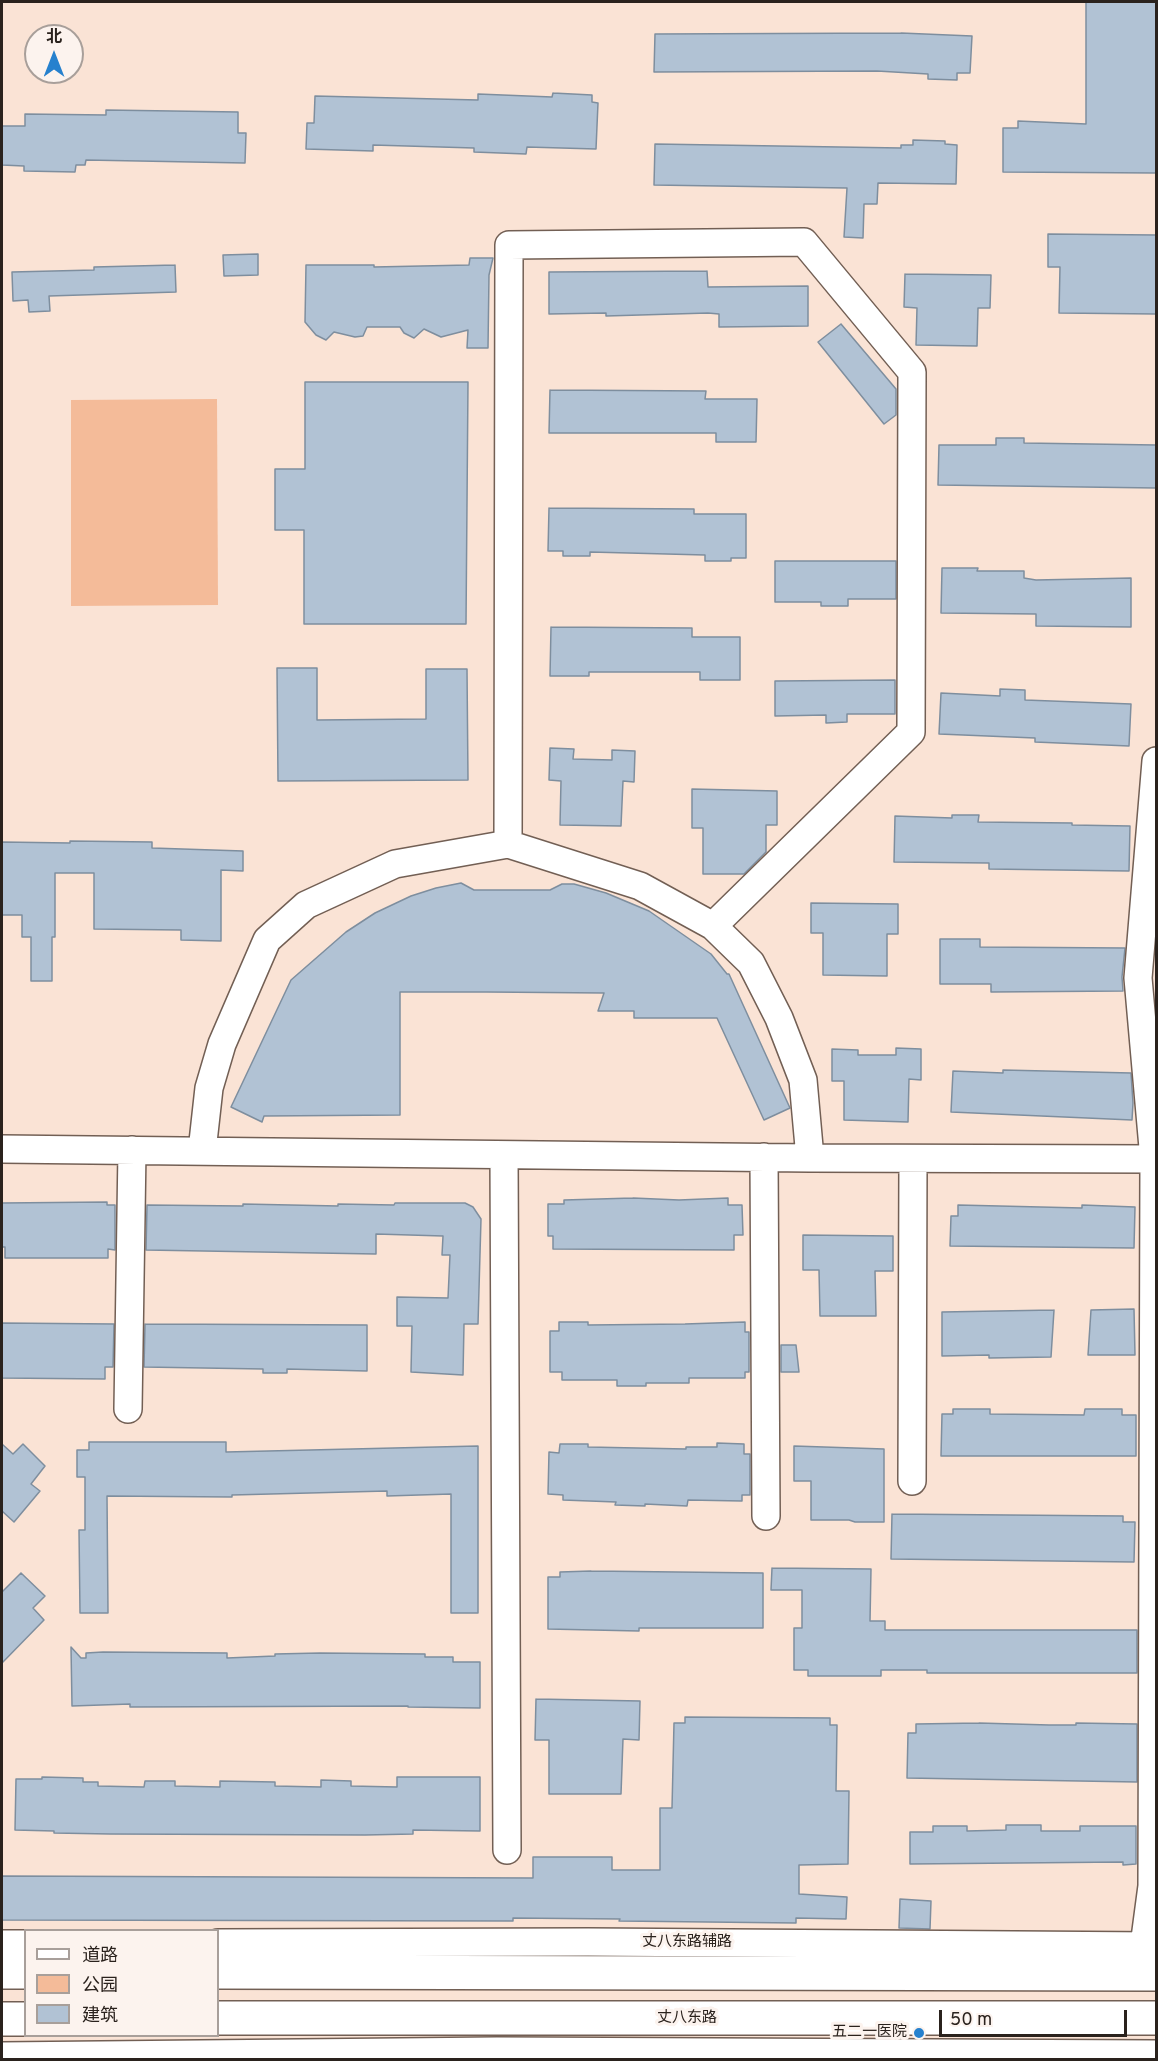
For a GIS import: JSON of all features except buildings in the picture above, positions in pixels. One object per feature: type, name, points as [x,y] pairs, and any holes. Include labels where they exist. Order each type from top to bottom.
[{"type":"main road","points":[[219,1972],[1152,1955]]},
{"type":"main road","points":[[2,1972],[24,1972]]},
{"type":"main road","name":"丈八东路","points":[[219,2018],[1156,2018]]},
{"type":"main road","points":[[2,2019],[24,2019]]},
{"type":"street","points":[[508,844],[509,245],[804,242],[912,372],[911,732],[713,926]]},
{"type":"street","points":[[1152,1955],[1154,1159],[1138,978],[1156,761]]},
{"type":"street","points":[[202,1151],[209,1088],[222,1044],[267,940],[306,905],[394,864],[508,844],[640,886],[713,926],[751,963],[779,1018],[803,1080],[810,1158]]},
{"type":"street","points":[[2,1149],[913,1159],[1154,1159]]},
{"type":"street","points":[[128,1409],[132,1150]]},
{"type":"street","points":[[504,1155],[507,1850]]},
{"type":"street","points":[[764,1157],[766,1516]]},
{"type":"street","points":[[912,1480],[913,1159]]},
{"type":"street","name":"丈八东路辅路","points":[[219,1943],[588,1942],[1152,1955]]},
{"type":"street","points":[[2,1944],[24,1944]]},
{"type":"street","points":[[794,2019],[795,2052]]},
{"type":"street","points":[[2,2056],[497,2051],[1156,2054]]},
{"type":"green space","points":[[217,399],[218,605],[71,606],[71,400]]},
{"type":"place","name":"五二一医院","points":[[919,2033]]}]
